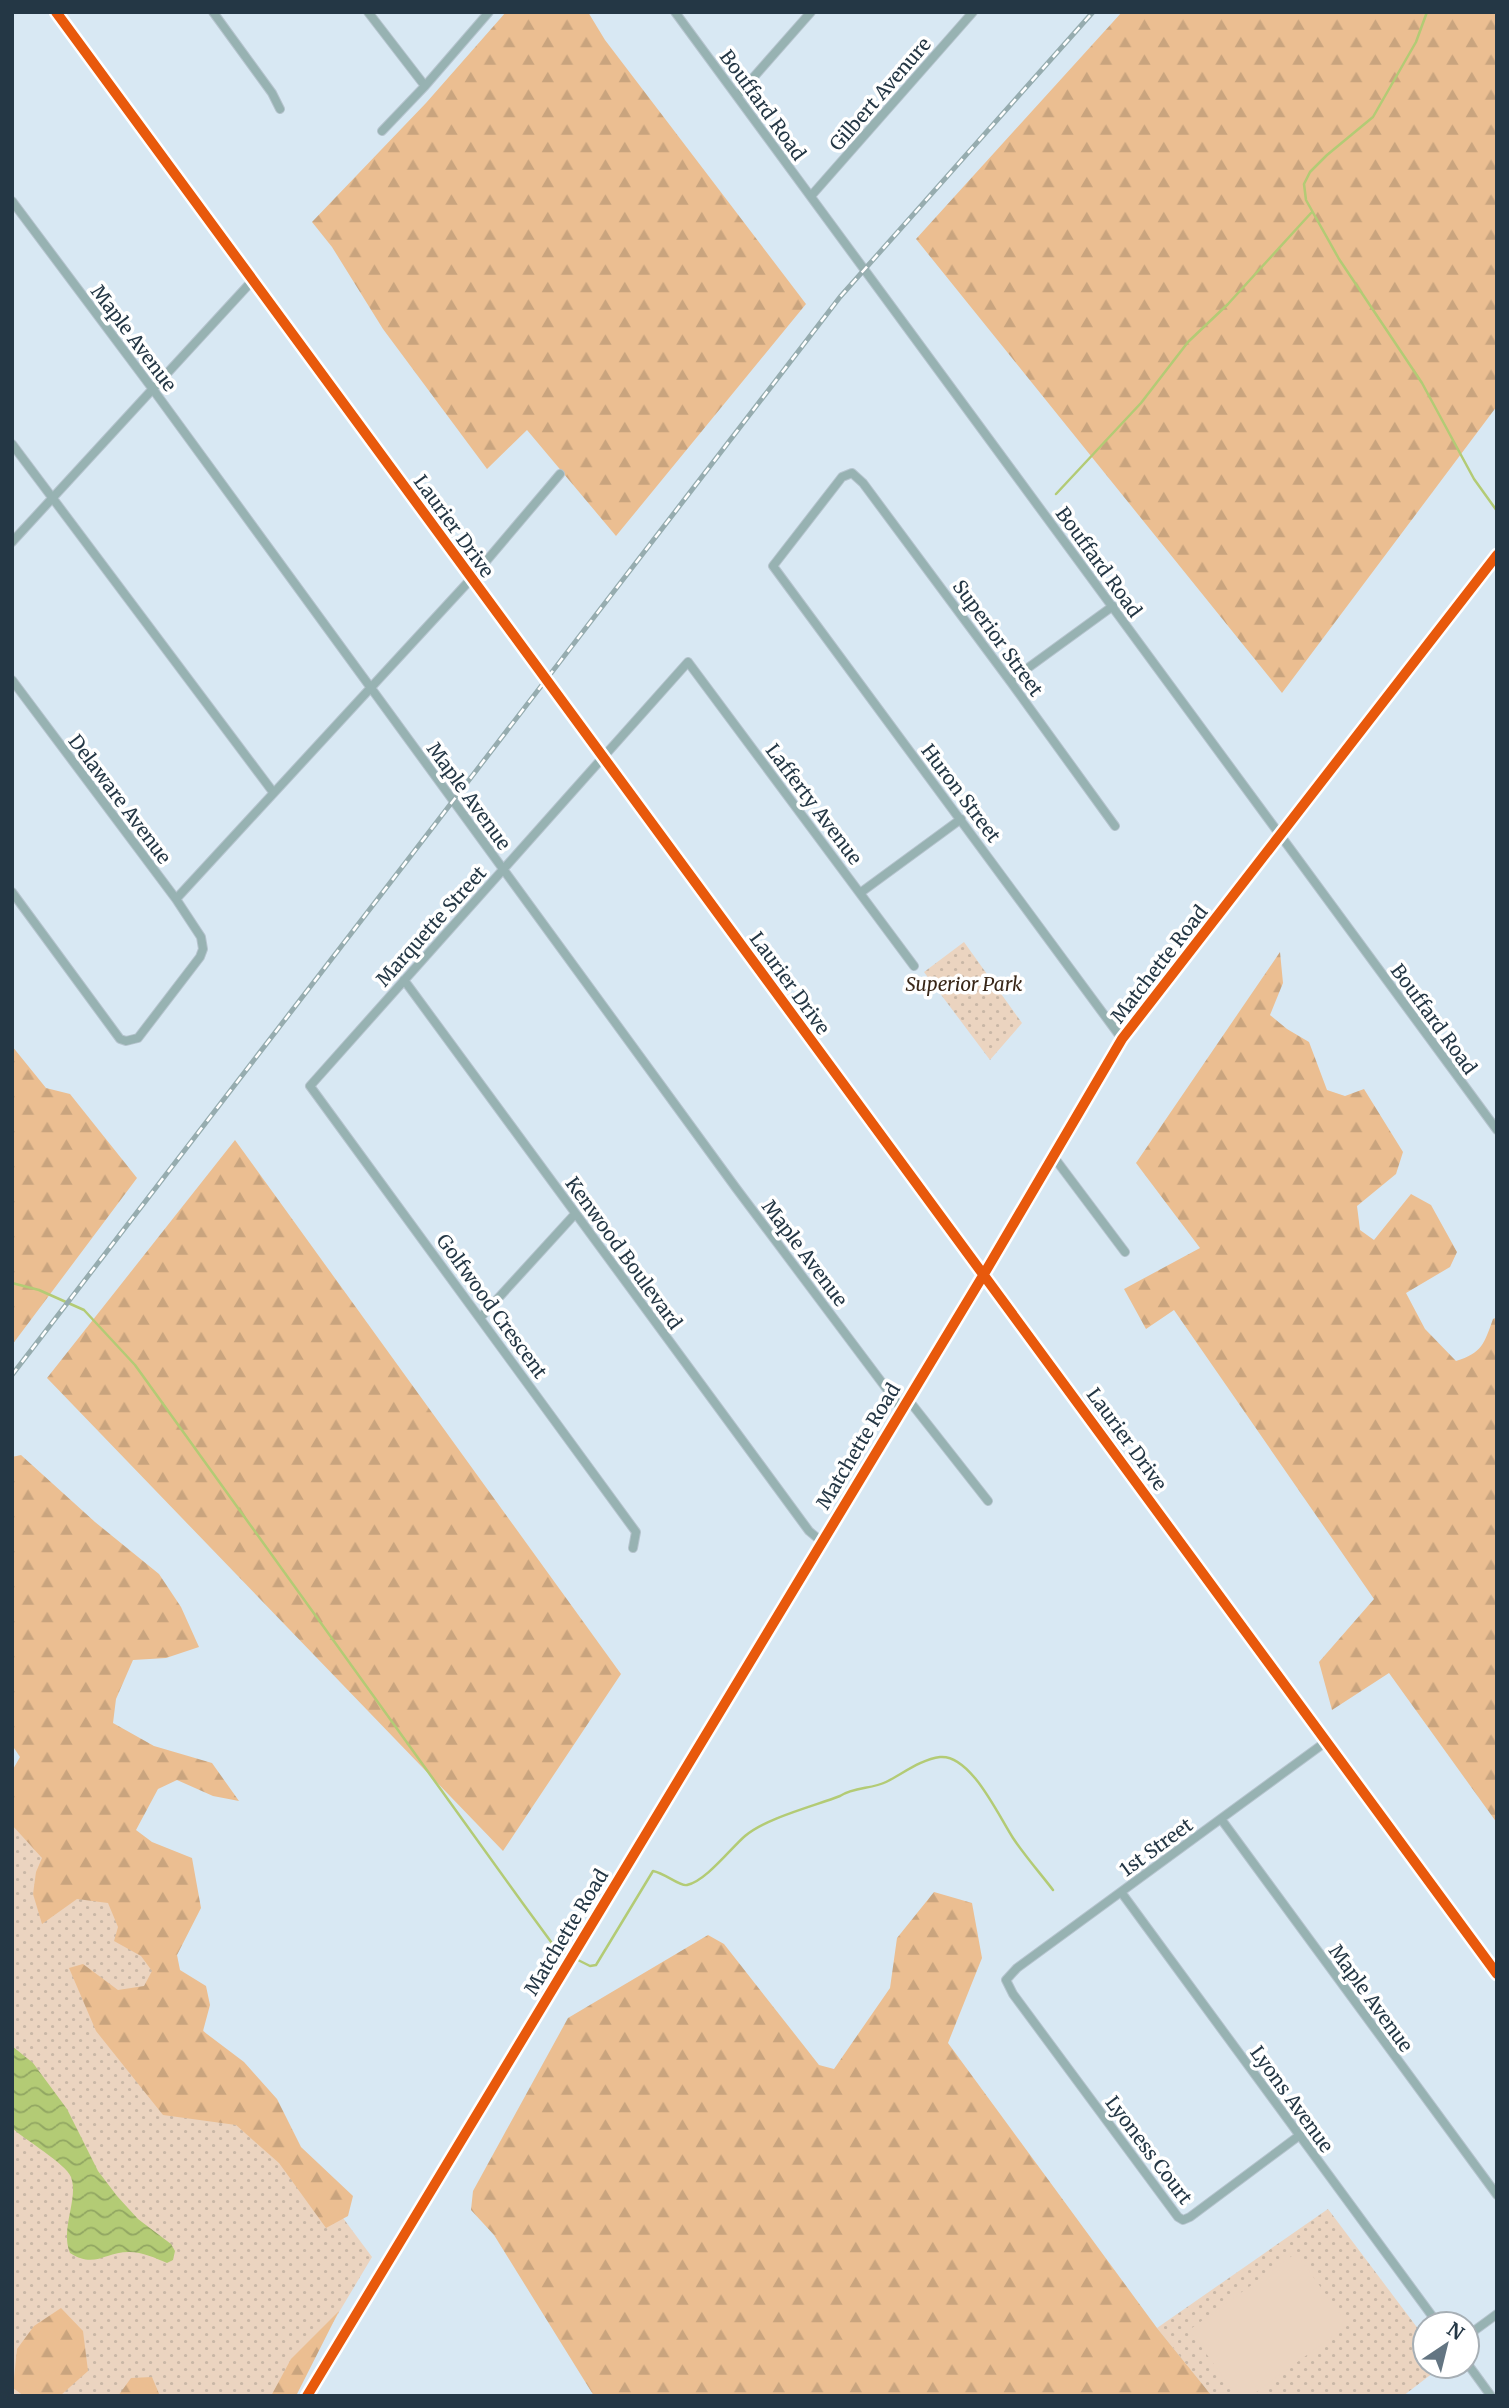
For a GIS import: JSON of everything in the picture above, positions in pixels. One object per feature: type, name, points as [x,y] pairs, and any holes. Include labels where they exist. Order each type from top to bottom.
[{"type":"street","name":"Laurier Drive","points":[[56,12],[1497,1974]]},
{"type":"street","points":[[213,12],[280,108]]},
{"type":"street","points":[[368,12],[425,86]]},
{"type":"street","points":[[382,131],[489,12]]},
{"type":"street","name":"Bouffard Road","points":[[675,12],[1497,1130]]},
{"type":"street","points":[[737,96],[811,12]]},
{"type":"street","name":"Gilbert Avenure","points":[[811,196],[973,12]]},
{"type":"street","name":"Maple Avenue","points":[[12,201],[152,388],[503,870],[904,1403],[988,1501]]},
{"type":"street","points":[[12,542],[253,280]]},
{"type":"street","points":[[12,444],[273,792]]},
{"type":"street","name":"Superior Street","points":[[773,566],[842,477],[852,473],[863,483],[1115,826]]},
{"type":"street","points":[[176,899],[471,579],[560,474]]},
{"type":"street","name":"Matchette Road","points":[[307,2396],[984,1274],[1122,1039],[1497,555]]},
{"type":"street","name":"Huron Street","points":[[773,566],[1122,1039]]},
{"type":"street","points":[[1010,681],[1113,606]]},
{"type":"street","name":"Marquette Street","points":[[310,1086],[688,662]]},
{"type":"street","name":"Lafferty Avenue","points":[[688,662],[914,966]]},
{"type":"street","name":"Delaware Avenue","points":[[12,680],[176,899],[201,937],[203,949],[200,957],[138,1038],[126,1041],[120,1039],[12,892]]},
{"type":"street","points":[[860,893],[961,819]]},
{"type":"street","name":"Kenwood Boulevard","points":[[404,980],[809,1531],[821,1541]]},
{"type":"street","name":"Golfwood Crescent","points":[[310,1086],[636,1532],[633,1548]]},
{"type":"street","points":[[1053,1156],[1125,1252]]},
{"type":"street","points":[[481,1317],[575,1214]]},
{"type":"street","name":"1st Street","points":[[1006,1980],[1017,1968],[1327,1741]]},
{"type":"street","name":"Maple Avenue","points":[[1221,1819],[1497,2195]]},
{"type":"street","name":"Lyons Avenue","points":[[1121,1892],[1428,2310]]},
{"type":"street","name":"Lyoness Court","points":[[1006,1980],[1013,1994],[1178,2217],[1183,2220],[1300,2135]]},
{"type":"street","points":[[1481,2326],[1497,2314]]},
{"type":"street","points":[[1479,2380],[1491,2396]]},
{"type":"green space","points":[[506,12],[588,12],[605,40],[806,304],[616,536],[527,430],[487,469],[383,329],[332,247],[312,222],[426,103]]},
{"type":"green space","points":[[1122,12],[1497,12],[1497,406],[1282,693],[916,239]]},
{"type":"green space","name":"Superior Park","points":[[964,942],[1022,1023],[990,1060],[924,972]]},
{"type":"green space","points":[[1280,952],[1283,983],[1270,1015],[1309,1042],[1327,1090],[1345,1096],[1364,1089],[1403,1152],[1396,1174],[1357,1206],[1360,1230],[1374,1240],[1411,1194],[1431,1205],[1457,1252],[1450,1267],[1406,1293],[1425,1329],[1456,1361],[1477,1351],[1493,1319],[1497,1317],[1497,1823],[1389,1673],[1332,1710],[1319,1662],[1374,1599],[1174,1310],[1146,1329],[1124,1289],[1200,1248],[1136,1163]]},
{"type":"green space","points":[[12,1046],[46,1088],[70,1094],[137,1178],[12,1345]]},
{"type":"green space","points":[[235,1140],[621,1674],[503,1851],[47,1378]]},
{"type":"green space","points":[[21,1455],[95,1522],[159,1574],[181,1607],[199,1647],[166,1658],[133,1660],[116,1699],[113,1723],[154,1746],[212,1763],[239,1801],[213,1796],[177,1780],[158,1789],[136,1830],[152,1842],[192,1858],[201,1908],[177,1955],[180,1970],[206,1986],[210,2005],[203,2031],[244,2062],[277,2099],[301,2147],[353,2196],[348,2216],[326,2228],[279,2163],[236,2125],[163,2115],[96,2031],[69,1968],[83,1964],[118,1990],[144,1986],[152,1971],[141,1956],[114,1941],[118,1927],[108,1903],[77,1899],[42,1924],[33,1894],[36,1872],[42,1858],[12,1825],[12,1771],[20,1757],[12,1745],[12,1457]]},
{"type":"green space","points":[[12,1773],[372,2257],[289,2396],[12,2396]]},
{"type":"green space","points":[[934,1892],[972,1903],[982,1958],[948,2043],[1157,2328],[1212,2396],[594,2396],[494,2235],[471,2210],[473,2191],[568,2018],[708,1935],[724,1944],[819,2065],[834,2069],[890,1988],[897,1938]]},
{"type":"green space","points":[[1328,2209],[1411,2319],[1411,2380],[1424,2380],[1403,2396],[1212,2396],[1157,2328]]},
{"type":"green space","points":[[1296,2253],[1348,2325],[1251,2396],[1237,2396],[1189,2330]]},
{"type":"green space","points":[[61,2308],[83,2331],[88,2371],[61,2395],[24,2396],[13,2388],[17,2349],[34,2326]]},
{"type":"green space","points":[[339,2311],[296,2396],[271,2396],[291,2359]]},
{"type":"green space","points":[[152,2377],[160,2396],[118,2396],[131,2378]]},
{"type":"water","points":[[12,2046],[33,2063],[67,2109],[98,2171],[117,2196],[138,2219],[171,2244],[175,2251],[173,2260],[167,2263],[144,2254],[129,2252],[86,2260],[70,2253],[67,2234],[73,2195],[71,2177],[53,2159],[12,2128]]},
{"type":"waterway","points":[[1427,12],[1416,42],[1373,117],[1310,172],[1304,184],[1306,200],[1339,259],[1422,383],[1474,479],[1497,511]]},
{"type":"waterway","points":[[1056,494],[1141,403],[1188,342],[1228,304],[1311,213]]},
{"type":"waterway","points":[[12,1283],[39,1290],[84,1310],[135,1365],[557,1950],[568,1955]]},
{"type":"waterway","points":[[574,1958],[590,1966],[596,1965],[653,1871],[687,1885],[710,1871],[745,1836],[765,1824],[851,1791],[881,1784],[919,1764],[940,1757],[963,1765],[973,1776],[1018,1845],[1053,1890]]},
{"type":"railway","points":[[12,1375],[840,297],[1093,12]]},
{"type":"cycle path","points":[[56,12],[1497,1974]]},
{"type":"cycle path","points":[[307,2396],[984,1274],[1122,1039],[1497,555]]}]
